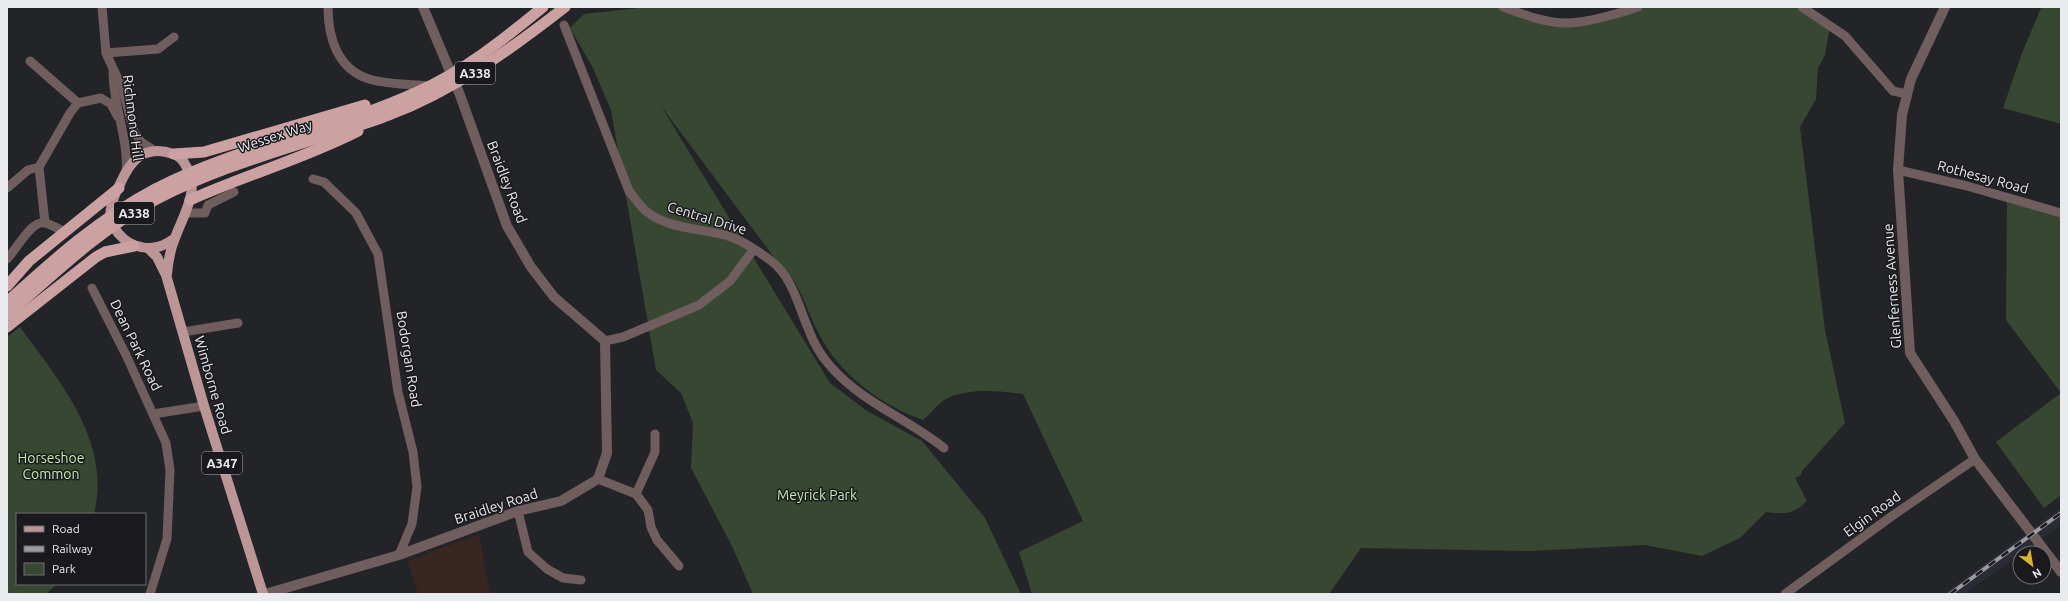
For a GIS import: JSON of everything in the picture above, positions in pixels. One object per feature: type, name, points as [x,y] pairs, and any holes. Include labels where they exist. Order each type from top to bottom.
[{"type":"highway","name":"A338","points":[[281,140],[389,98],[417,92],[443,79],[486,52],[543,7]]},
{"type":"highway","name":"Wessex Way","points":[[7,302],[78,240],[133,202],[204,167],[244,151],[281,140],[388,116],[465,79],[565,7]]},
{"type":"highway","points":[[191,195],[286,163],[341,140],[388,116]]},
{"type":"highway","name":"Wessex Way","points":[[7,315],[95,239],[139,209],[281,140]]},
{"type":"highway","points":[[178,156],[281,140]]},
{"type":"highway","points":[[7,286],[30,261],[63,232],[119,188]]},
{"type":"highway","points":[[7,327],[96,257],[105,252],[134,246]]},
{"type":"main road","points":[[155,151],[178,156],[188,168],[191,195],[175,238],[162,246],[150,249],[134,246],[124,240],[116,231],[112,221],[110,209],[113,199],[134,161],[145,153],[155,151]]},
{"type":"main road","name":"Wimborne Road","points":[[166,275],[169,257],[175,238]]},
{"type":"main road","name":"Wimborne Road","points":[[150,249],[157,257],[166,275],[204,406],[264,594]]},
{"type":"street","name":"Richmond Hill","points":[[102,7],[106,53],[123,90],[134,132],[141,142],[155,151]]},
{"type":"street","points":[[328,7],[329,30],[332,44],[349,68],[359,74],[370,79],[431,86],[442,84],[453,78]]},
{"type":"street","name":"Braidley Road","points":[[423,7],[453,78],[507,226],[531,267],[554,297],[605,341]]},
{"type":"street","points":[[1503,7],[1548,21],[1566,23],[1622,12],[1638,7]]},
{"type":"street","points":[[1802,7],[1845,36],[1893,91],[1907,94]]},
{"type":"street","name":"Glenferness Avenue","points":[[1945,7],[1911,79],[1902,115],[1898,170],[1910,353],[1954,421],[1975,459],[2061,572]]},
{"type":"street","name":"Central Drive","points":[[564,25],[629,192],[646,212],[667,222],[731,237],[754,249],[772,261],[787,278],[808,329],[818,349],[831,366],[849,385],[870,401],[916,428],[944,448]]},
{"type":"street","points":[[106,53],[158,49],[174,37]]},
{"type":"street","points":[[30,61],[78,103]]},
{"type":"street","name":"Richmond Hill","points":[[113,68],[113,85],[118,117],[126,150],[126,173]]},
{"type":"street","points":[[45,223],[39,167],[70,112],[78,103],[95,98],[106,100],[111,104],[118,117]]},
{"type":"street","points":[[7,188],[28,170],[39,167]]},
{"type":"street","name":"Rothesay Road","points":[[1898,170],[1967,186],[2061,212]]},
{"type":"street","points":[[324,182],[329,174]]},
{"type":"street","name":"Bodorgan Road","points":[[313,179],[324,182],[356,213],[378,254],[398,392],[413,452],[417,487],[412,524],[399,555]]},
{"type":"street","points":[[185,213],[205,213],[208,204],[234,192]]},
{"type":"street","points":[[7,258],[29,230],[36,224],[45,223],[63,232]]},
{"type":"street","points":[[679,566],[657,540],[651,527],[648,510],[636,494],[598,479],[607,453],[605,341],[623,337],[669,316],[699,305],[716,294],[730,281],[754,249]]},
{"type":"street","name":"Dean Park Road","points":[[92,288],[166,443],[170,470],[170,505],[167,539],[150,594]]},
{"type":"street","points":[[183,332],[238,323]]},
{"type":"street","name":"Dean Park Road","points":[[153,414],[204,406]]},
{"type":"street","points":[[636,494],[655,452],[655,434]]},
{"type":"street","name":"Elgin Road","points":[[1785,594],[1892,516],[1975,459]]},
{"type":"street","name":"Braidley Road","points":[[264,594],[399,555],[518,511],[561,501],[598,479]]},
{"type":"street","points":[[518,511],[528,552],[547,569],[563,578],[581,580]]},
{"type":"shaded area","points":[[2061,508],[2061,525],[2033,545],[2012,545],[2012,560],[1965,594],[1943,594]]},
{"type":"shaded area","points":[[479,534],[490,594],[418,594],[408,561]]},
{"type":"green space","name":"Meyrick Park","points":[[648,7],[1503,7],[1566,23],[1638,7],[1802,7],[1830,26],[1825,55],[1818,68],[1816,99],[1800,127],[1825,330],[1845,423],[1802,471],[1801,475],[1795,478],[1807,501],[1802,506],[1793,511],[1784,513],[1766,512],[1740,538],[1702,556],[1645,545],[1532,551],[1361,548],[1329,594],[1032,594],[1019,552],[1083,521],[1023,394],[986,391],[957,395],[942,402],[923,420],[892,406],[863,387],[838,363],[816,328],[795,282],[782,268],[661,106],[830,383],[867,411],[922,441],[985,518],[1021,594],[753,594],[732,546],[691,468],[693,423],[681,393],[656,370],[611,110],[593,68],[570,28],[584,14]]},
{"type":"green space","points":[[2039,7],[2061,7],[2061,124],[2003,108],[2022,53],[2041,8]]},
{"type":"green space","points":[[2007,202],[2061,217],[2061,393],[2006,320]]},
{"type":"green space","name":"Horseshoe Common","points":[[20,327],[51,369],[79,414],[89,438],[96,462],[98,488],[94,513],[16,513],[16,585],[56,585],[46,594],[7,594],[7,337]]},
{"type":"green space","points":[[2061,393],[2061,495],[2044,508],[1996,442]]},
{"type":"railway","points":[[1950,594],[2061,513]]}]
